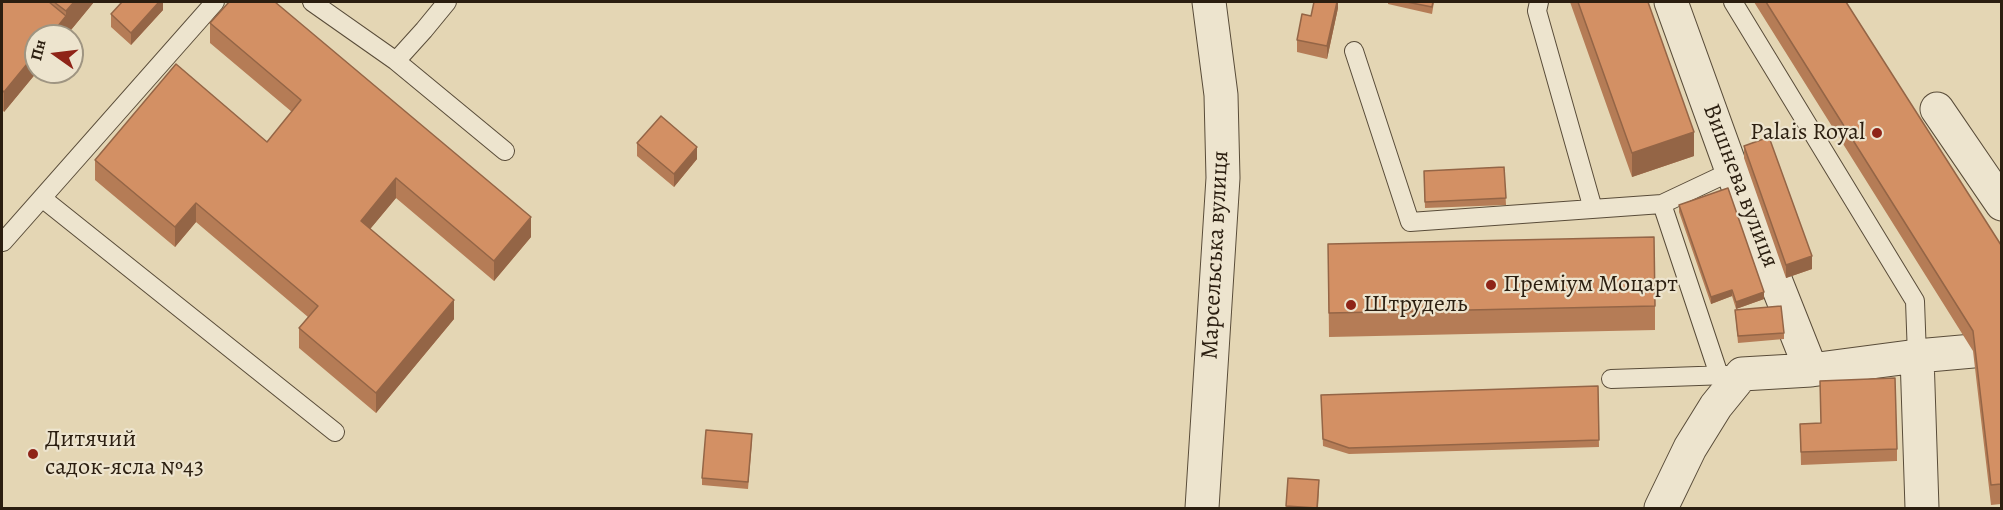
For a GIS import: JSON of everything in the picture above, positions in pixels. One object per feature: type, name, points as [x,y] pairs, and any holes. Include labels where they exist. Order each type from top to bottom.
[{"type":"street","name":"Марсельська вулиця","points":[[1202,508],[1223,178],[1221,95],[1209,2]]},
{"type":"street","name":"Вишнева вулиця","points":[[1671,2],[1732,171],[1811,370]]},
{"type":"street","points":[[1937,109],[2001,204]]},
{"type":"street","points":[[1661,508],[1690,448],[1716,406],[1731,375],[1811,370],[1973,351]]},
{"type":"street","points":[[1917,356],[1922,508]]},
{"type":"lane","points":[[3,242],[215,2]]},
{"type":"lane","points":[[312,2],[396,61],[506,151]]},
{"type":"lane","points":[[396,61],[447,2]]},
{"type":"lane","points":[[1539,2],[1537,11],[1593,209]]},
{"type":"lane","points":[[1733,2],[1915,301],[1917,356]]},
{"type":"lane","points":[[1354,51],[1410,222],[1662,204],[1732,171]]},
{"type":"lane","points":[[42,198],[335,432]]},
{"type":"lane","points":[[1611,379],[1731,375],[1662,204]]},
{"type":"building","points":[[2,2],[49,2],[66,16],[60,24],[24,24],[24,68],[4,92],[2,90]]},
{"type":"building","points":[[54,2],[74,2],[66,11]]},
{"type":"building","points":[[122,2],[159,2],[131,33],[111,14]]},
{"type":"building","points":[[229,2],[275,2],[531,217],[494,261],[396,178],[361,221],[454,300],[376,393],[299,328],[318,306],[196,203],[175,227],[95,160],[176,64],[267,142],[301,100],[210,23]]},
{"type":"building","points":[[1314,2],[1337,2],[1327,46],[1297,40],[1302,14],[1311,16]]},
{"type":"building","points":[[1407,2],[1433,2],[1432,7]]},
{"type":"building","points":[[1578,2],[1648,2],[1694,132],[1632,153]]},
{"type":"building","name":"Palais Royal","points":[[1766,2],[1846,2],[2001,245],[2001,484],[1991,485],[1973,331]]},
{"type":"building","points":[[661,116],[697,147],[674,174],[637,143]]},
{"type":"building","points":[[1769,137],[1812,256],[1786,265],[1744,146]]},
{"type":"building","points":[[1504,167],[1506,198],[1425,202],[1424,171]]},
{"type":"building","points":[[1728,188],[1764,292],[1736,302],[1732,290],[1711,297],[1679,205]]},
{"type":"building","name":"Преміум Моцарт","points":[[1654,237],[1655,306],[1329,313],[1328,244]]},
{"type":"building","points":[[1781,306],[1784,333],[1738,336],[1735,310]]},
{"type":"building","points":[[1895,378],[1897,449],[1801,452],[1800,424],[1821,423],[1820,381]]},
{"type":"building","points":[[1598,386],[1599,440],[1349,448],[1323,439],[1321,395]]},
{"type":"building","points":[[706,430],[752,434],[748,482],[702,478]]},
{"type":"building","points":[[1288,478],[1319,480],[1317,508],[1286,506]]},
{"type":"place","name":"Palais Royal","points":[[1877,133]]},
{"type":"place","name":"Преміум Моцарт","points":[[1491,285]]},
{"type":"place","name":"Штрудель","points":[[1351,305]]},
{"type":"place","name":"Дитячий садок-ясла №43","points":[[33,454]]}]
